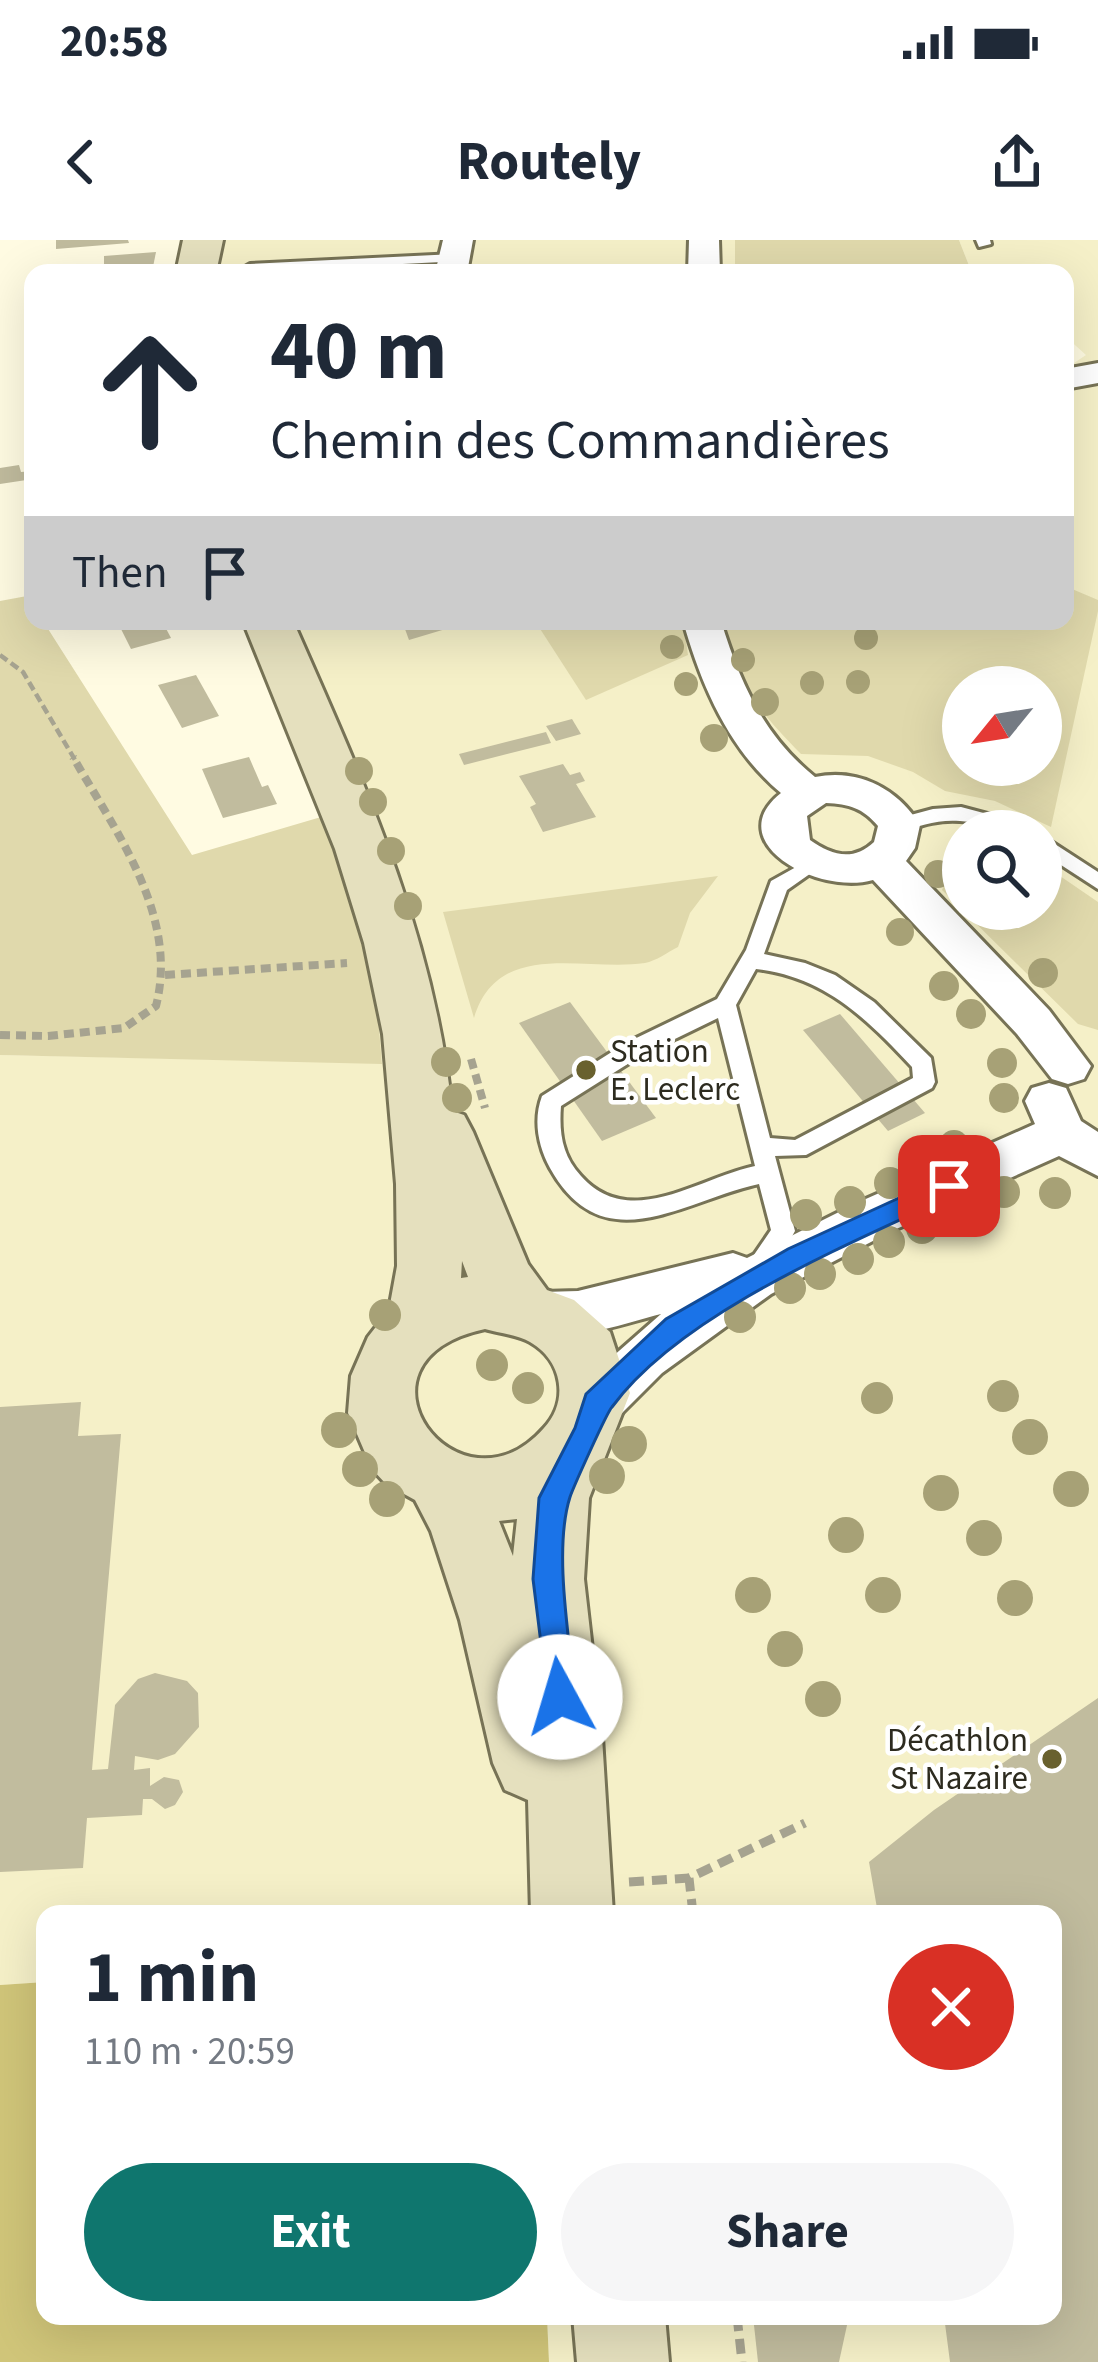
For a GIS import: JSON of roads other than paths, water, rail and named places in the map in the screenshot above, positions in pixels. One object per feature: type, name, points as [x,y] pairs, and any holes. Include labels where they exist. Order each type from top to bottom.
[{"type":"main road","points":[[272,630],[345,798],[397,959],[419,1073],[431,1234],[426,1301],[416,1327],[392,1356],[379,1385],[386,1429],[408,1460],[442,1483],[465,1520],[491,1586],[524,1735],[584,1896]]},
{"type":"main road","points":[[419,1073],[502,1279],[532,1310],[573,1336],[592,1367],[585,1428],[554,1498],[548,1579],[584,1896]]},
{"type":"main road","points":[[416,1327],[448,1309],[485,1301],[532,1310]]},
{"type":"main road","points":[[442,1483],[490,1491],[537,1481],[585,1428]]},
{"type":"main road","points":[[620,2325],[623,2362]]},
{"type":"street","points":[[705,630],[719,682],[770,762],[808,793]]},
{"type":"street","points":[[532,1310],[578,1313],[777,1262],[1080,1144],[1051,1114],[1048,1096],[1054,1079],[1083,1062],[989,974],[890,844],[892,812],[864,793],[826,788],[808,793],[787,810],[783,833],[789,845],[814,864],[849,870],[890,844]]},
{"type":"street","points":[[585,1428],[676,1328],[777,1262]]},
{"type":"lane","points":[[325,264],[455,257]]},
{"type":"lane","points":[[890,844],[934,812],[942,812]]},
{"type":"lane","points":[[1062,857],[1098,882]]},
{"type":"lane","points":[[766,1173],[739,1176],[641,1215],[608,1211],[583,1197],[547,1139],[550,1102],[634,1048],[725,1004],[750,960],[778,886],[814,864]]},
{"type":"lane","points":[[750,960],[807,968],[856,994],[923,1064],[924,1082],[798,1150],[760,1146]]},
{"type":"lane","points":[[725,1004],[783,1231],[777,1262]]},
{"type":"place","name":"Station E. Leclerc","points":[[586,1070]]},
{"type":"place","name":"Décathlon St Nazaire","points":[[1052,1759]]}]
